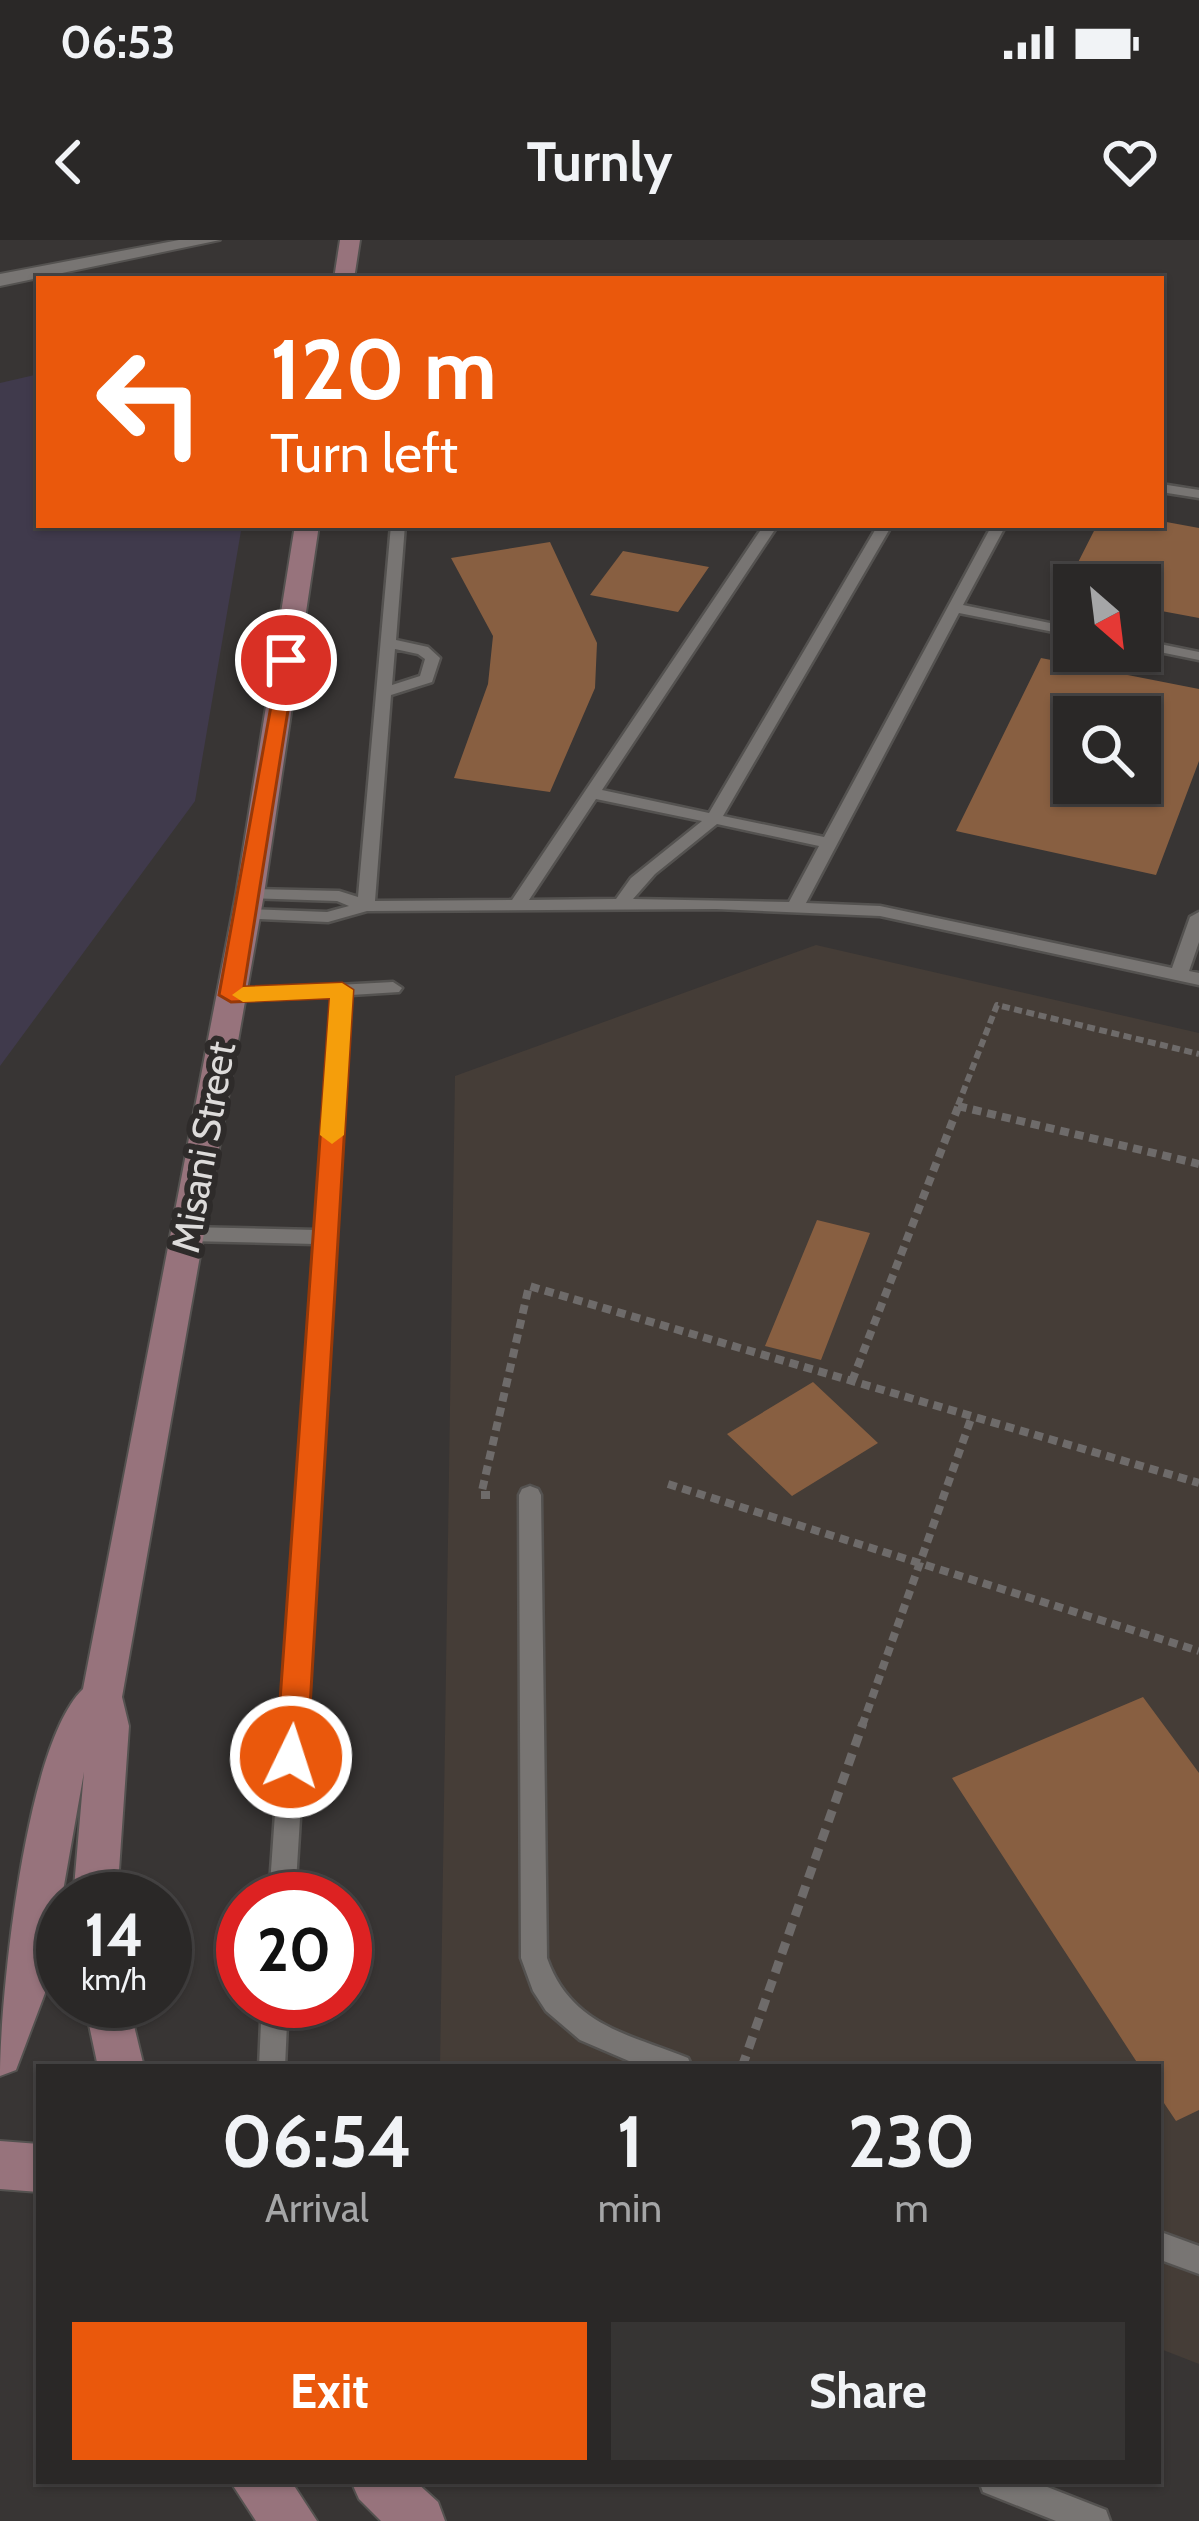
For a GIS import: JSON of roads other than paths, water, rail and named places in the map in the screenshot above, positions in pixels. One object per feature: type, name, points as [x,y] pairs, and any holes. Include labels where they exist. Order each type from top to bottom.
[{"type":"street","points":[[0,280],[210,240]]},
{"type":"street","points":[[344,276],[350,240]]},
{"type":"street","name":"Misani Street","points":[[97,1872],[108,1726],[102,1697],[248,904],[307,528]]},
{"type":"street","name":"Misani Street","points":[[0,2054],[23,1993],[67,1749],[80,1718],[102,1697]]},
{"type":"street","points":[[112,2028],[120,2064]]},
{"type":"street","points":[[0,2165],[36,2168]]},
{"type":"street","points":[[259,2484],[291,2521]]},
{"type":"street","points":[[380,2484],[419,2521]]},
{"type":"lane","points":[[1164,488],[1199,494]]},
{"type":"lane","points":[[366,906],[398,528]]},
{"type":"lane","points":[[518,904],[769,528]]},
{"type":"lane","points":[[622,904],[632,884],[690,844],[713,819],[883,528]]},
{"type":"lane","points":[[796,905],[998,528]]},
{"type":"lane","points":[[955,608],[1053,628]]},
{"type":"lane","points":[[382,692],[427,679],[433,658],[417,648],[387,643]]},
{"type":"lane","points":[[1161,648],[1199,656]]},
{"type":"lane","points":[[592,793],[829,843]]},
{"type":"lane","points":[[248,904],[328,917],[366,906],[796,905],[932,919],[1199,979]]},
{"type":"lane","points":[[1179,974],[1199,917]]},
{"type":"lane","points":[[231,995],[393,988]]},
{"type":"lane","points":[[284,1872],[342,990]]},
{"type":"lane","points":[[187,1234],[326,1237]]},
{"type":"lane","points":[[530,1495],[534,1958],[549,2001],[582,2030],[671,2064]]},
{"type":"lane","points":[[272,2064],[274,2028]]},
{"type":"lane","points":[[1161,2246],[1199,2260]]},
{"type":"lane","points":[[1002,2484],[1095,2521]]}]
